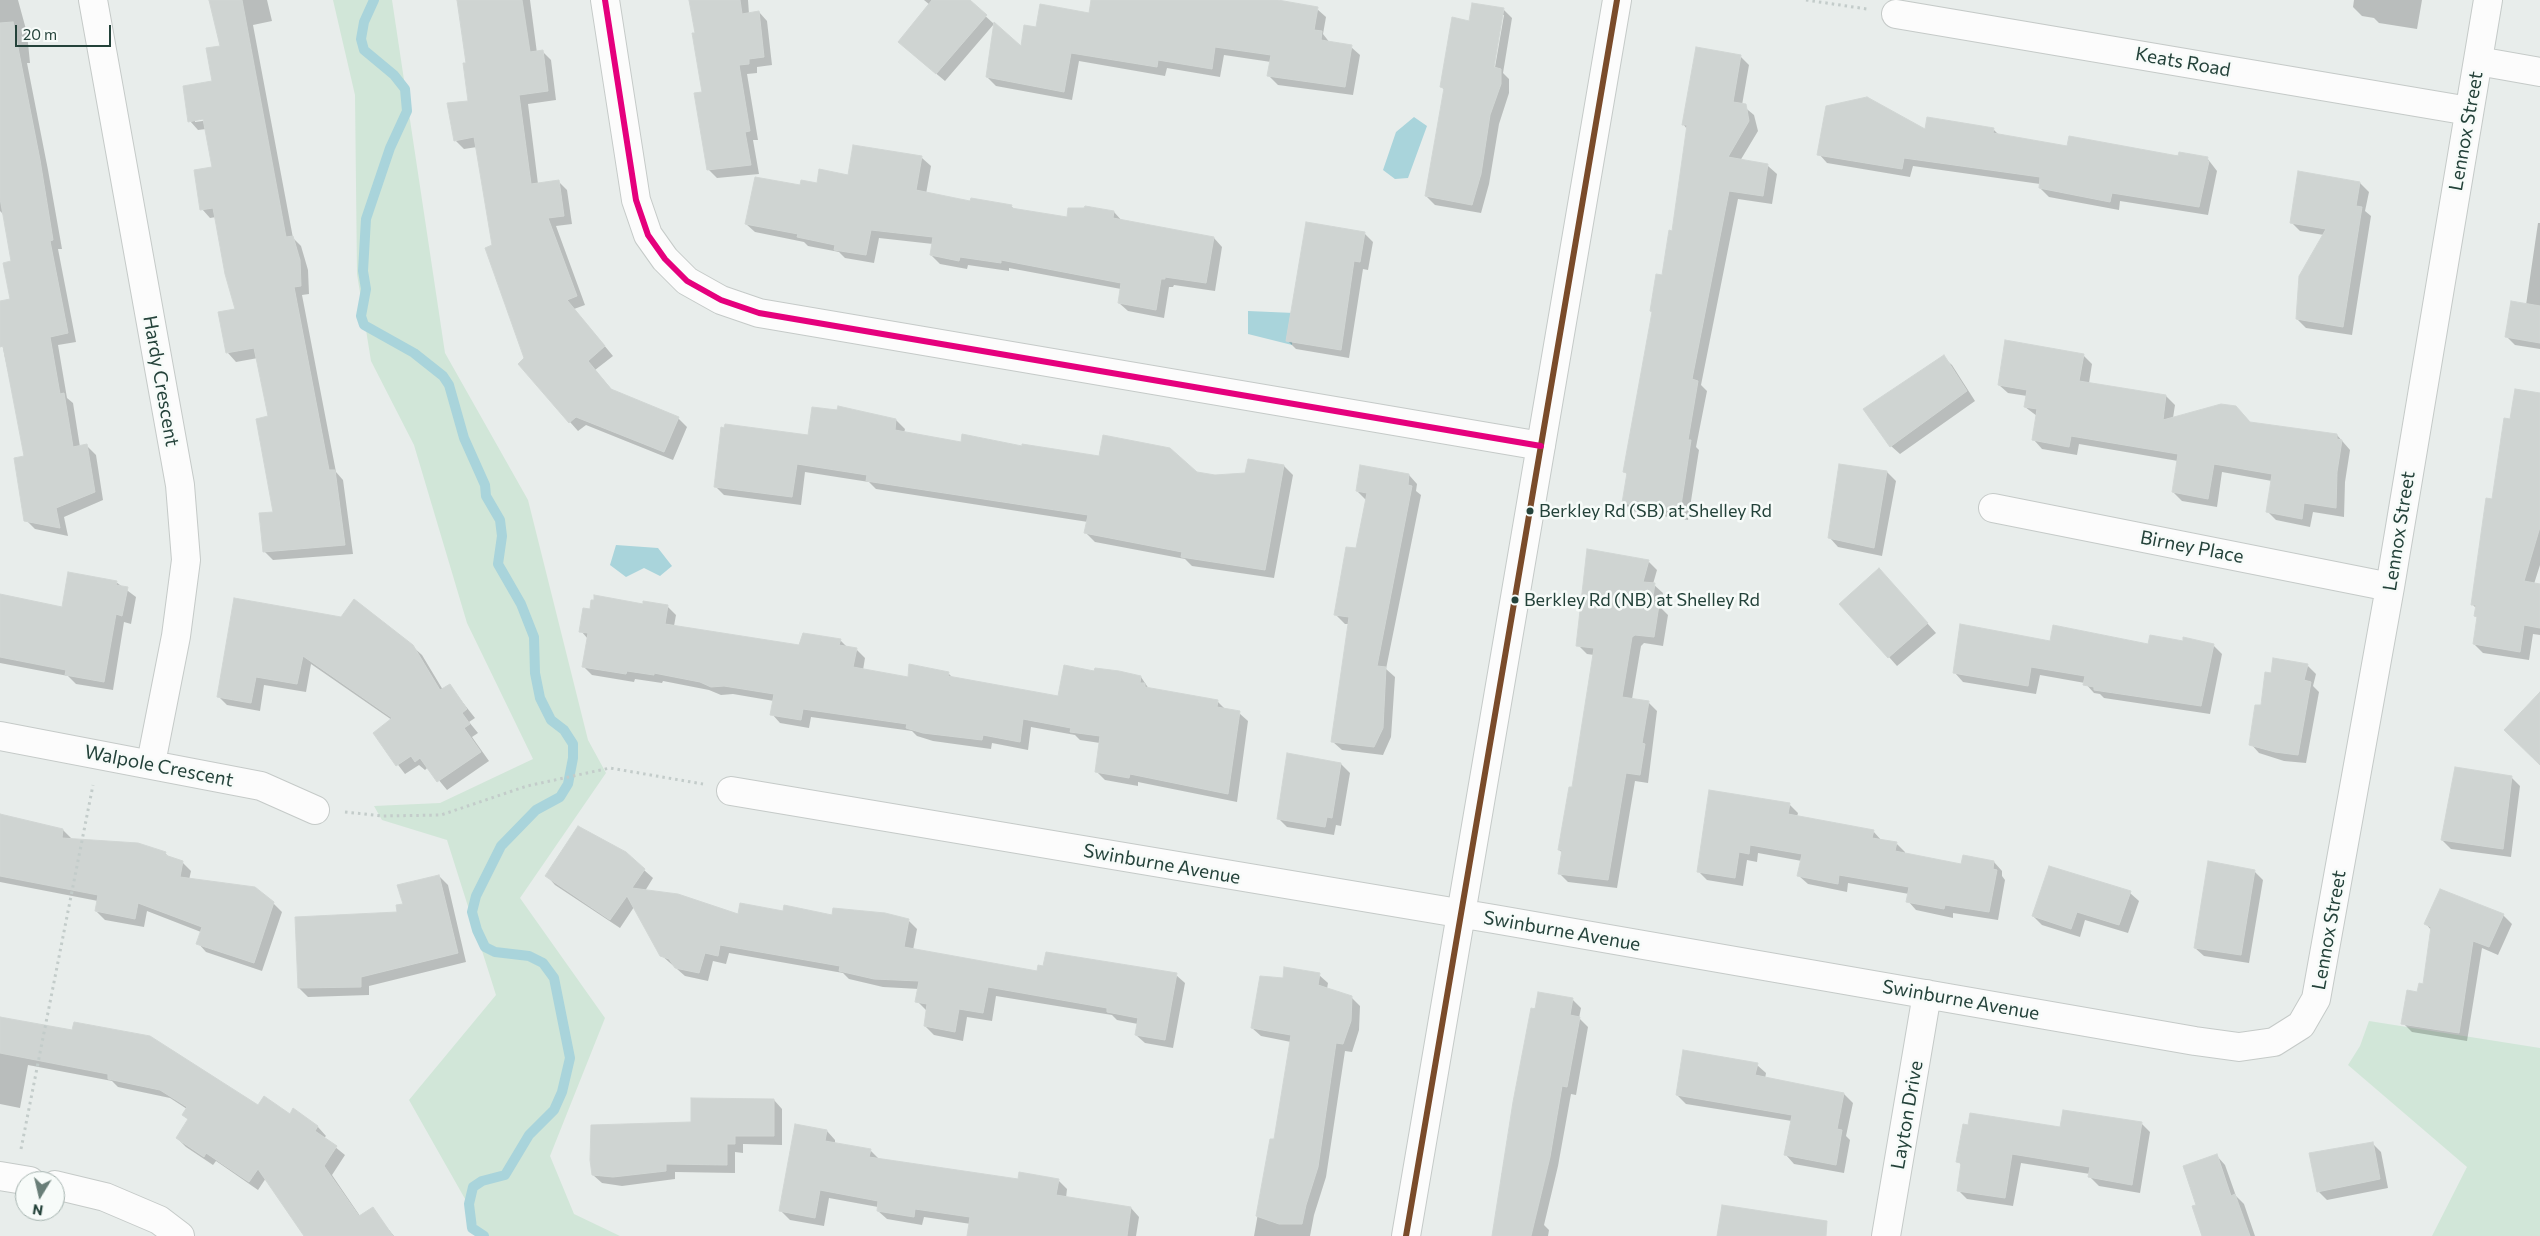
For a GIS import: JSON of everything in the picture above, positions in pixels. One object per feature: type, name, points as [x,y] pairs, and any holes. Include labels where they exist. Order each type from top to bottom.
[{"type":"street","name":"Hardy Crescent","points":[[93,0],[180,485],[186,560],[176,636],[150,763]]},
{"type":"street","points":[[605,0],[636,200],[648,235],[665,259],[687,281],[721,300],[759,313],[1541,446]]},
{"type":"street","points":[[1406,1236],[1617,0]]},
{"type":"street","name":"Lennox Street","points":[[2274,1042],[2301,1025],[2316,999],[2390,587],[2488,0]]},
{"type":"street","name":"Keats Road","points":[[1896,14],[2469,111]]},
{"type":"street","points":[[2478,61],[2540,72]]},
{"type":"street","name":"Birney Place","points":[[1993,508],[2390,587]]},
{"type":"street","name":"Walpole Crescent","points":[[0,736],[150,763],[261,786],[314,810]]},
{"type":"street","name":"Swinburne Avenue","points":[[731,792],[1462,914],[2239,1047],[2274,1042]]},
{"type":"street","name":"Layton Drive","points":[[1886,1236],[1927,994]]},
{"type":"street","points":[[65,1188],[105,1197],[160,1220],[180,1236]]},
{"type":"path","points":[[1806,0],[1896,14]]},
{"type":"path","points":[[16,1171],[98,755]]},
{"type":"path","points":[[314,810],[383,816],[441,815],[527,786],[610,768],[689,781],[731,792]]},
{"type":"green space","points":[[333,0],[392,0],[445,353],[528,500],[588,740],[606,773],[520,898],[605,1018],[550,1156],[574,1214],[620,1236],[480,1236],[473,1213],[409,1100],[496,995],[447,840],[382,820],[374,806],[440,803],[533,759],[467,623],[414,445],[371,361],[357,274],[355,95]]},
{"type":"green space","points":[[2369,1021],[2540,1048],[2540,1236],[2432,1236],[2467,1167],[2348,1065],[2360,1046]]},
{"type":"water","points":[[1414,117],[1427,126],[1408,178],[1395,179],[1383,170],[1396,132]]},
{"type":"water","points":[[1248,311],[1294,313],[1292,345],[1248,334]]},
{"type":"water","points":[[616,545],[658,548],[672,566],[660,576],[644,568],[626,577],[610,565]]},
{"type":"building","points":[[209,0],[242,0],[286,237],[293,236],[300,260],[301,286],[294,287],[329,470],[335,470],[345,545],[263,552],[259,513],[273,512],[256,419],[268,416],[254,348],[226,353],[218,312],[235,309],[225,274],[213,208],[200,210],[194,170],[212,167],[203,119],[188,122],[183,86],[212,81],[206,48],[220,46]]},
{"type":"building","points":[[457,0],[522,0],[530,52],[543,50],[548,91],[519,95],[531,184],[559,180],[564,216],[548,218],[577,296],[567,300],[605,346],[588,361],[611,389],[679,417],[664,452],[576,417],[569,423],[518,364],[524,358],[485,248],[492,245],[474,137],[454,141],[447,103],[468,101],[463,63],[466,63]]},
{"type":"building","points":[[689,0],[740,0],[742,14],[759,11],[764,57],[749,59],[749,64],[739,65],[750,131],[745,132],[751,165],[707,170],[694,93],[702,92],[692,33],[695,33]]},
{"type":"building","points":[[932,0],[970,0],[987,15],[936,74],[898,42]]},
{"type":"building","points":[[1091,0],[1278,0],[1318,7],[1314,30],[1322,31],[1321,40],[1352,45],[1345,87],[1267,76],[1271,55],[1215,47],[1212,69],[1158,60],[1157,67],[1071,53],[1064,92],[986,77],[994,22],[1021,46],[1024,25],[1036,27],[1040,4],[1089,13]]},
{"type":"building","points":[[1472,3],[1504,8],[1494,67],[1501,69],[1501,84],[1490,115],[1481,174],[1472,205],[1425,196],[1444,88],[1440,87],[1452,17],[1469,21]]},
{"type":"building","points":[[13,22],[40,160],[53,240],[50,241],[68,333],[50,337],[60,394],[64,393],[73,447],[87,444],[95,492],[56,508],[60,528],[24,521],[14,458],[24,456],[3,346],[0,347],[0,301],[10,299],[3,263],[11,261],[0,198],[0,23]]},
{"type":"building","points":[[1696,47],[1741,55],[1733,102],[1746,104],[1749,121],[1728,157],[1768,164],[1763,196],[1729,191],[1692,379],[1698,381],[1688,440],[1691,440],[1680,512],[1622,503],[1627,473],[1623,472],[1652,312],[1650,311],[1656,274],[1662,275],[1669,230],[1672,231],[1687,125],[1682,125]]},
{"type":"building","points":[[1867,97],[1925,129],[1927,117],[1994,128],[1993,133],[2067,146],[2069,136],[2178,156],[2179,152],[2208,157],[2207,161],[2209,161],[2199,207],[2112,193],[2110,202],[2039,188],[2040,177],[1904,158],[1902,169],[1817,155],[1826,106]]},
{"type":"building","points":[[853,145],[922,156],[916,190],[970,201],[971,198],[1012,205],[1011,208],[1067,217],[1068,208],[1084,208],[1085,206],[1114,211],[1113,218],[1214,237],[1206,283],[1165,277],[1165,279],[1161,279],[1156,310],[1118,303],[1121,283],[1001,260],[1001,263],[960,257],[959,261],[930,255],[933,237],[871,230],[866,255],[834,250],[835,245],[797,237],[798,234],[745,224],[755,177],[800,185],[801,180],[817,183],[819,169],[848,175]]},
{"type":"building","points":[[2298,171],[2360,182],[2356,206],[2362,207],[2343,327],[2296,319],[2299,276],[2326,229],[2290,223]]},
{"type":"building","points":[[1306,222],[1365,232],[1360,262],[1354,261],[1341,350],[1286,341]]},
{"type":"building","points":[[2511,301],[2540,306],[2540,343],[2505,337]]},
{"type":"building","points":[[2005,340],[2084,354],[2079,381],[2166,395],[2163,420],[2221,404],[2236,406],[2250,422],[2337,434],[2337,439],[2342,440],[2337,472],[2336,508],[2304,503],[2302,519],[2266,512],[2272,474],[2214,464],[2208,499],[2172,492],[2178,454],[2071,436],[2069,447],[2032,440],[2037,409],[2024,407],[2027,390],[1998,385]]},
{"type":"building","points":[[1944,355],[1967,391],[1890,447],[1863,409]]},
{"type":"building","points":[[2515,389],[2540,393],[2540,527],[2524,581],[2540,584],[2540,628],[2524,625],[2520,652],[2473,644],[2477,617],[2474,616],[2476,605],[2471,605],[2486,498],[2492,499],[2504,418],[2510,419]]},
{"type":"building","points":[[838,406],[896,419],[895,430],[961,442],[962,434],[1022,446],[1022,444],[1099,456],[1103,435],[1170,448],[1197,472],[1215,475],[1245,473],[1248,459],[1284,465],[1265,570],[1181,557],[1182,552],[1084,533],[1088,515],[866,481],[867,475],[797,464],[792,497],[714,487],[721,427],[724,428],[725,424],[808,435],[812,407],[837,410]]},
{"type":"building","points":[[1839,464],[1887,471],[1874,548],[1828,538]]},
{"type":"building","points":[[1360,465],[1409,474],[1408,485],[1412,486],[1377,666],[1386,667],[1383,728],[1374,747],[1331,742],[1349,617],[1334,615],[1346,547],[1356,548],[1367,493],[1356,491]]},
{"type":"building","points":[[1587,549],[1649,560],[1643,582],[1655,583],[1652,604],[1659,605],[1654,637],[1635,635],[1632,637],[1622,697],[1649,701],[1642,743],[1645,744],[1640,775],[1626,773],[1608,880],[1558,874],[1562,850],[1558,850],[1569,787],[1572,787],[1594,648],[1576,646]]},
{"type":"building","points":[[1879,568],[1928,623],[1888,658],[1839,604]]},
{"type":"building","points":[[68,572],[117,581],[116,585],[128,587],[122,616],[116,614],[104,682],[65,675],[66,670],[0,657],[0,594],[62,607]]},
{"type":"building","points":[[594,595],[643,604],[643,601],[668,605],[665,624],[799,645],[803,633],[841,639],[839,645],[857,648],[853,667],[908,677],[909,664],[949,672],[948,676],[1058,696],[1064,665],[1094,671],[1095,668],[1119,671],[1141,676],[1140,683],[1145,683],[1145,687],[1218,700],[1217,707],[1240,711],[1228,794],[1130,774],[1129,778],[1095,772],[1100,736],[1070,732],[1071,728],[1023,719],[1020,742],[983,735],[982,740],[923,733],[906,728],[907,724],[803,709],[801,720],[770,715],[774,694],[724,686],[711,687],[700,682],[654,673],[654,675],[627,671],[626,674],[582,667],[588,633],[579,632],[583,608],[590,609],[591,600],[594,600]]},
{"type":"building","points":[[234,598],[341,617],[354,599],[413,645],[440,690],[450,684],[467,709],[462,713],[470,724],[464,728],[481,752],[437,782],[420,758],[415,762],[411,756],[396,766],[373,733],[392,718],[303,656],[297,684],[256,677],[251,703],[217,697]]},
{"type":"building","points":[[1960,624],[2050,641],[2053,625],[2148,644],[2150,635],[2183,641],[2183,637],[2214,644],[2201,706],[2094,690],[2094,687],[2083,685],[2085,676],[2031,667],[2028,686],[1953,673]]},
{"type":"building","points":[[2273,658],[2308,664],[2304,680],[2311,682],[2298,755],[2275,752],[2249,745],[2255,705],[2261,705],[2265,672],[2271,673]]},
{"type":"building","points":[[2540,692],[2540,765],[2504,730]]},
{"type":"building","points":[[1287,753],[1341,763],[1332,818],[1327,817],[1325,827],[1277,819]]},
{"type":"building","points":[[2455,767],[2512,776],[2503,849],[2441,840]]},
{"type":"building","points":[[1709,790],[1790,803],[1788,814],[1874,830],[1872,838],[1897,842],[1895,851],[1961,864],[1963,855],[1994,861],[1993,869],[1997,870],[1989,912],[1945,905],[1944,909],[1906,902],[1909,887],[1839,875],[1838,884],[1797,876],[1802,854],[1750,845],[1749,854],[1739,852],[1735,878],[1697,872]]},
{"type":"building","points":[[0,814],[63,829],[62,838],[138,843],[166,852],[165,855],[183,861],[180,877],[255,887],[274,902],[254,963],[196,944],[202,927],[138,903],[135,919],[95,911],[98,895],[0,876]]},
{"type":"building","points":[[578,826],[626,852],[645,869],[632,888],[678,894],[738,914],[740,903],[783,911],[784,905],[832,915],[833,908],[885,913],[909,919],[904,947],[1037,971],[1038,965],[1043,966],[1046,952],[1177,973],[1165,1040],[1135,1035],[1138,1018],[1107,1012],[1107,1008],[988,987],[983,1013],[959,1009],[955,1032],[924,1026],[927,1004],[915,1002],[919,981],[874,979],[839,971],[840,966],[720,945],[718,956],[705,953],[699,973],[675,968],[669,959],[660,956],[627,896],[610,920],[545,876]]},
{"type":"building","points":[[2208,861],[2255,870],[2241,955],[2194,948]]},
{"type":"building","points":[[2049,866],[2131,891],[2119,925],[2077,912],[2071,929],[2032,916]]},
{"type":"building","points":[[439,875],[458,953],[361,977],[361,987],[298,988],[295,917],[397,912],[396,905],[403,904],[397,885]]},
{"type":"building","points":[[2440,889],[2504,914],[2489,947],[2473,941],[2459,1033],[2401,1024],[2407,990],[2417,992],[2419,983],[2423,984],[2431,927],[2424,924]]},
{"type":"building","points":[[1284,967],[1320,973],[1318,985],[1352,996],[1351,1021],[1343,1044],[1336,1043],[1318,1167],[1302,1224],[1279,1224],[1256,1216],[1270,1139],[1274,1139],[1291,1035],[1251,1028],[1260,976],[1283,978]]},
{"type":"building","points":[[1538,992],[1573,998],[1570,1015],[1580,1017],[1567,1087],[1562,1086],[1550,1157],[1531,1236],[1492,1236],[1513,1102],[1531,1008],[1535,1009]]},
{"type":"building","points":[[0,1017],[72,1030],[74,1022],[150,1036],[258,1105],[264,1096],[290,1114],[293,1108],[318,1126],[315,1131],[337,1146],[324,1166],[359,1216],[373,1207],[393,1236],[304,1236],[258,1169],[249,1182],[206,1153],[204,1157],[176,1138],[188,1119],[182,1115],[187,1107],[160,1090],[108,1079],[108,1074],[0,1053]]},
{"type":"building","points":[[1683,1050],[1758,1063],[1755,1075],[1844,1093],[1837,1129],[1842,1130],[1836,1165],[1784,1155],[1792,1115],[1676,1095]]},
{"type":"building","points":[[691,1098],[774,1099],[774,1136],[735,1136],[735,1144],[727,1144],[727,1165],[666,1164],[666,1171],[613,1177],[592,1175],[590,1160],[591,1125],[691,1122]]},
{"type":"building","points":[[2063,1110],[2142,1122],[2132,1185],[2088,1177],[2090,1167],[2012,1154],[2005,1198],[1957,1191],[1961,1163],[1956,1162],[1963,1124],[1968,1125],[1970,1113],[2060,1127]]},
{"type":"building","points":[[795,1124],[827,1130],[825,1141],[871,1149],[869,1157],[1018,1179],[1019,1172],[1059,1179],[1056,1195],[1131,1207],[1127,1236],[967,1236],[970,1217],[915,1209],[914,1217],[877,1211],[878,1201],[820,1190],[815,1218],[779,1211]]},
{"type":"building","points":[[2373,1142],[2380,1179],[2317,1192],[2309,1153]]},
{"type":"building","points":[[2217,1154],[2231,1196],[2235,1194],[2250,1236],[2202,1236],[2192,1206],[2196,1205],[2183,1166]]},
{"type":"building","points":[[1722,1205],[1827,1221],[1826,1236],[1717,1236]]},
{"type":"waterway","points":[[374,0],[364,22],[361,39],[364,50],[394,75],[405,89],[407,111],[390,148],[366,219],[363,271],[366,289],[361,316],[364,325],[414,353],[443,376],[449,385],[464,438],[485,485],[486,496],[500,520],[502,536],[498,564],[521,604],[534,637],[535,673],[540,698],[551,720],[564,730],[573,744],[573,758],[568,784],[560,797],[536,810],[501,846],[476,896],[472,912],[477,930],[485,947],[495,952],[529,956],[543,963],[554,978],[570,1058],[562,1092],[554,1110],[529,1135],[505,1175],[482,1181],[473,1187],[469,1204],[472,1228],[484,1236]]},
{"type":"transit line","points":[[605,0],[636,200],[648,235],[665,259],[687,281],[721,300],[759,313],[1541,446]]},
{"type":"transit line","points":[[1406,1236],[1617,0]]},
{"type":"place","name":"Berkley Rd (SB) at Shelley Rd","points":[[1530,511]]},
{"type":"place","name":"Berkley Rd (NB) at Shelley Rd","points":[[1515,600]]}]
